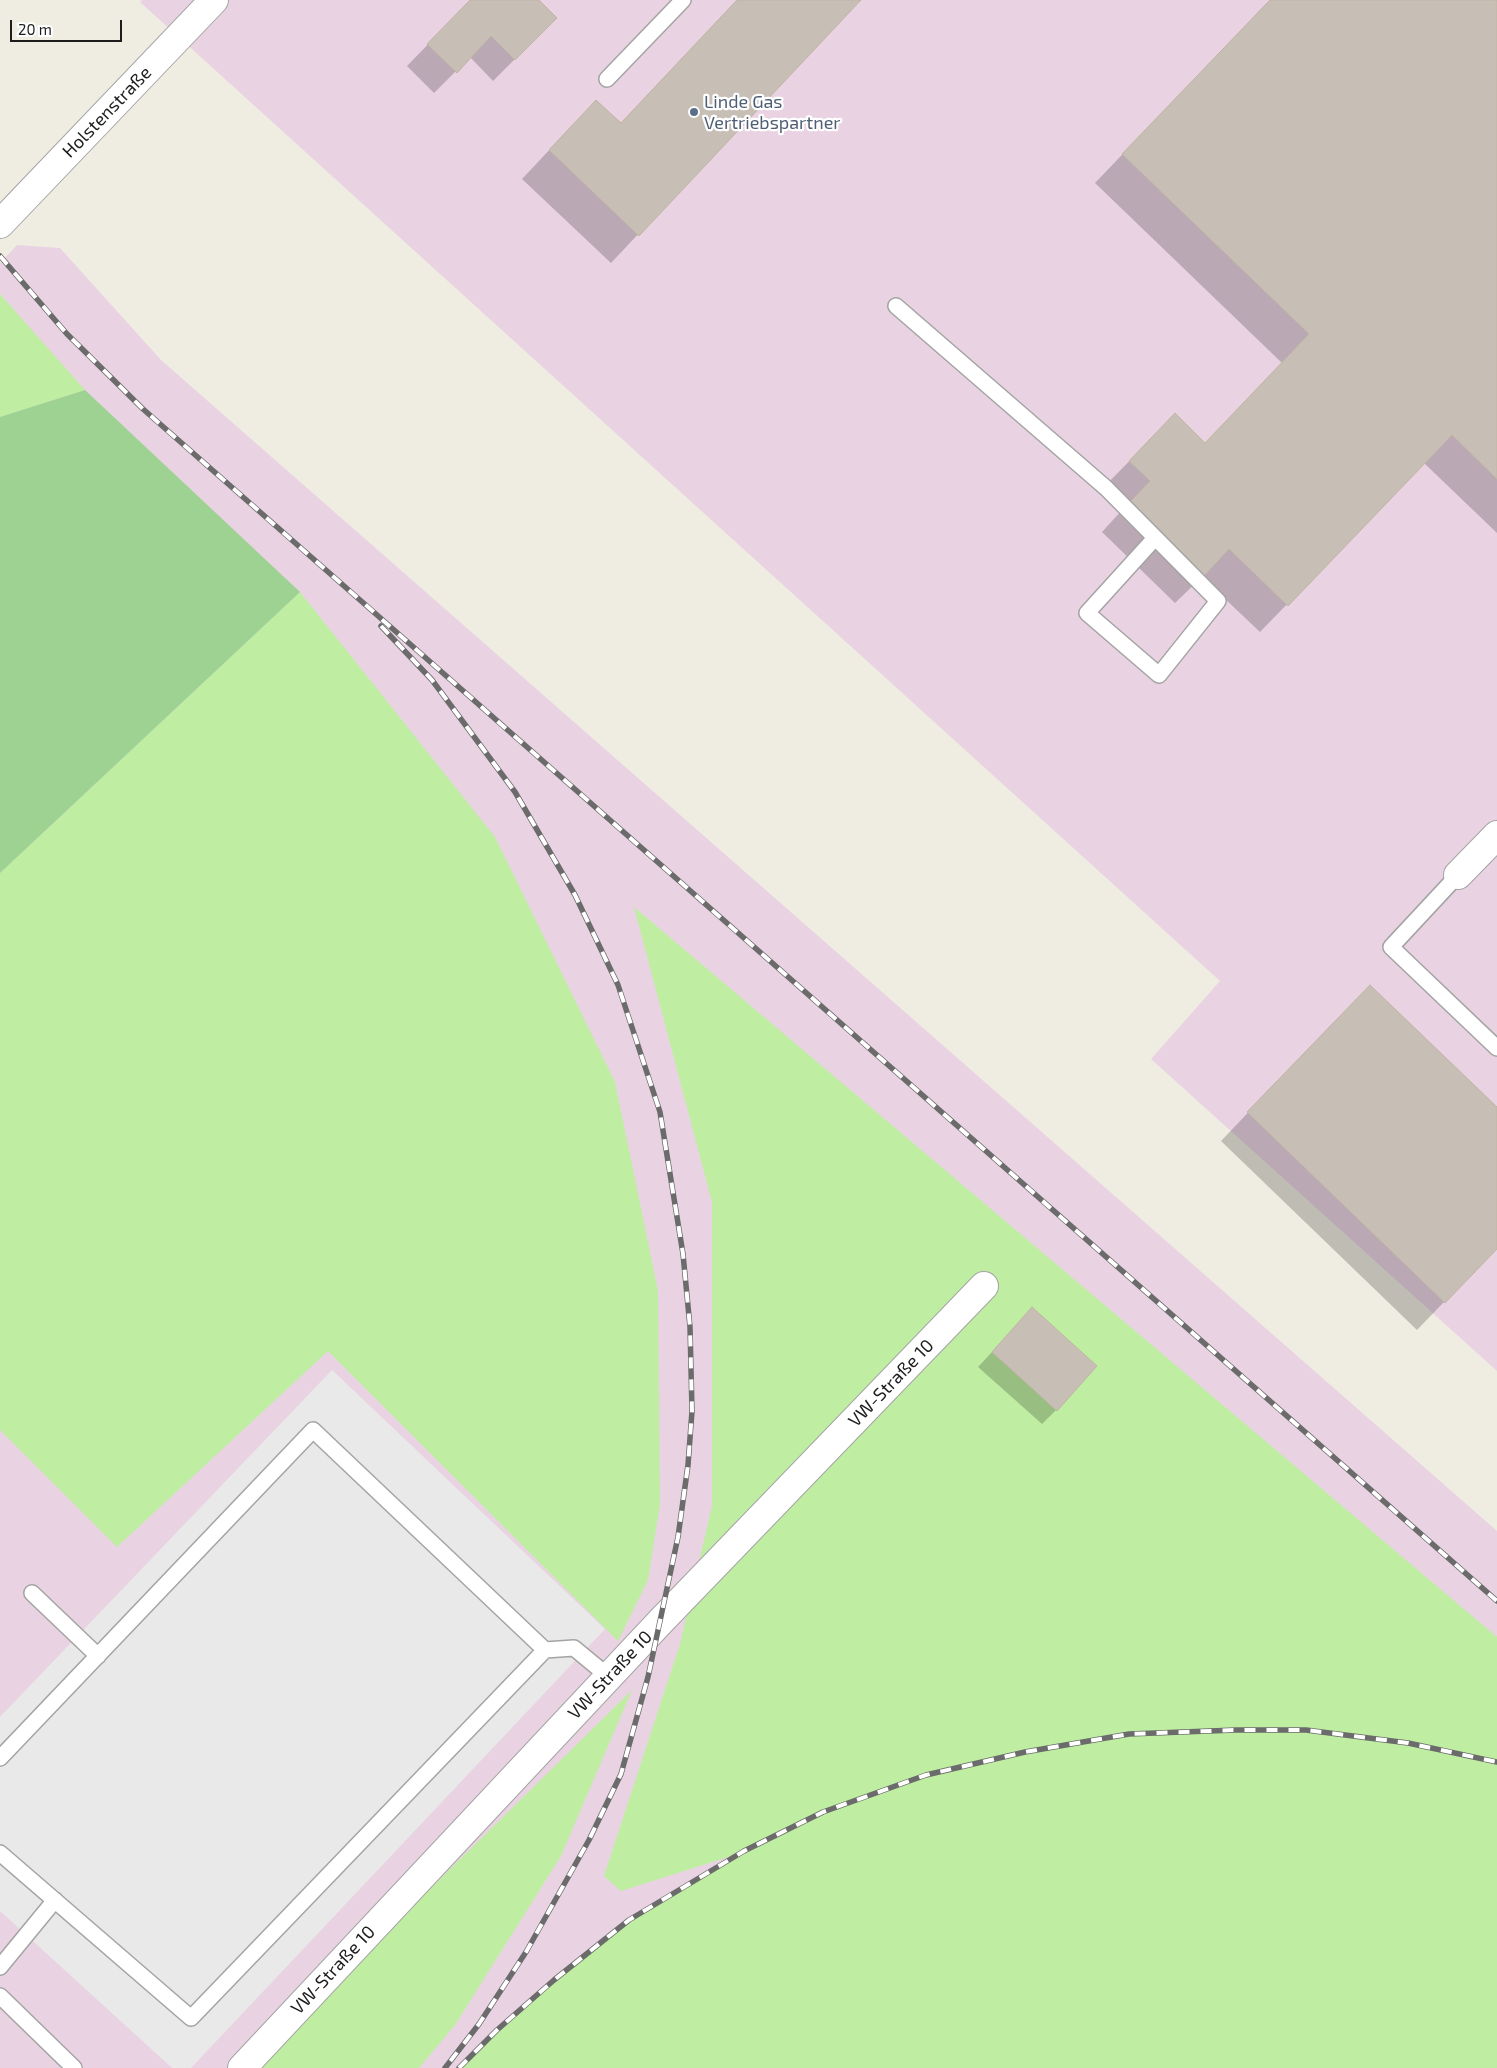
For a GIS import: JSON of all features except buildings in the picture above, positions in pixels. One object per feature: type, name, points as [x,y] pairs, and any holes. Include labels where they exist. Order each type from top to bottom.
[{"type":"street","name":"Holstenstraße","points":[[0,224],[214,0]]},
{"type":"street","points":[[1458,875],[1497,835]]},
{"type":"street","name":"VW-Straße 10","points":[[242,2068],[609,1677],[984,1286]]},
{"type":"lane","points":[[607,80],[683,0]]},
{"type":"lane","points":[[896,306],[1106,488],[1218,601],[1158,675],[1087,613],[1155,538]]},
{"type":"lane","points":[[1458,875],[1391,948],[1497,1048]]},
{"type":"lane","points":[[0,1758],[313,1430],[545,1650]]},
{"type":"lane","points":[[32,1593],[98,1656]]},
{"type":"lane","points":[[0,1853],[191,2018],[545,1650],[574,1648],[609,1677]]},
{"type":"lane","points":[[0,1966],[54,1900]]},
{"type":"lane","points":[[0,1996],[74,2068]]},
{"type":"shaded area","points":[[142,0],[1497,0],[1497,1371],[1151,1059],[1220,981],[140,2]]},
{"type":"shaded area","points":[[17,245],[60,248],[161,360],[1497,1531],[1497,2068],[0,2068],[0,309],[7,302],[0,294],[0,263]]},
{"type":"shaded area","points":[[332,1370],[605,1629],[191,2068],[172,2068],[0,1911],[0,1717]]},
{"type":"green space","points":[[0,294],[85,390],[0,417]]},
{"type":"green space","points":[[85,390],[300,592],[0,873],[0,417]]},
{"type":"green space","points":[[300,592],[495,837],[615,1082],[658,1291],[660,1504],[648,1580],[618,1641],[328,1351],[117,1547],[0,1430],[0,873]]},
{"type":"green space","points":[[634,907],[1497,1637],[1497,2068],[459,2068],[497,2030],[554,1980],[629,1920],[741,1853],[621,1891],[604,1876],[680,1644],[712,1506],[712,1202]]},
{"type":"green space","points":[[632,1690],[561,1856],[455,2025],[419,2068],[248,2068]]},
{"type":"railway","points":[[0,256],[67,334],[143,409],[1497,1601]]},
{"type":"railway","points":[[381,626],[432,680],[515,792],[575,895],[618,985],[660,1112],[683,1254],[690,1327],[692,1411],[688,1465],[678,1537],[648,1677],[621,1774],[589,1840],[526,1952],[479,2024],[445,2068]]},
{"type":"railway","points":[[459,2068],[497,2030],[554,1980],[629,1920],[744,1851],[823,1812],[926,1775],[1025,1752],[1129,1734],[1236,1730],[1306,1730],[1408,1743],[1497,1762]]},
{"type":"place","name":"Linde Gas Vertriebspartner","points":[[694,112]]}]
